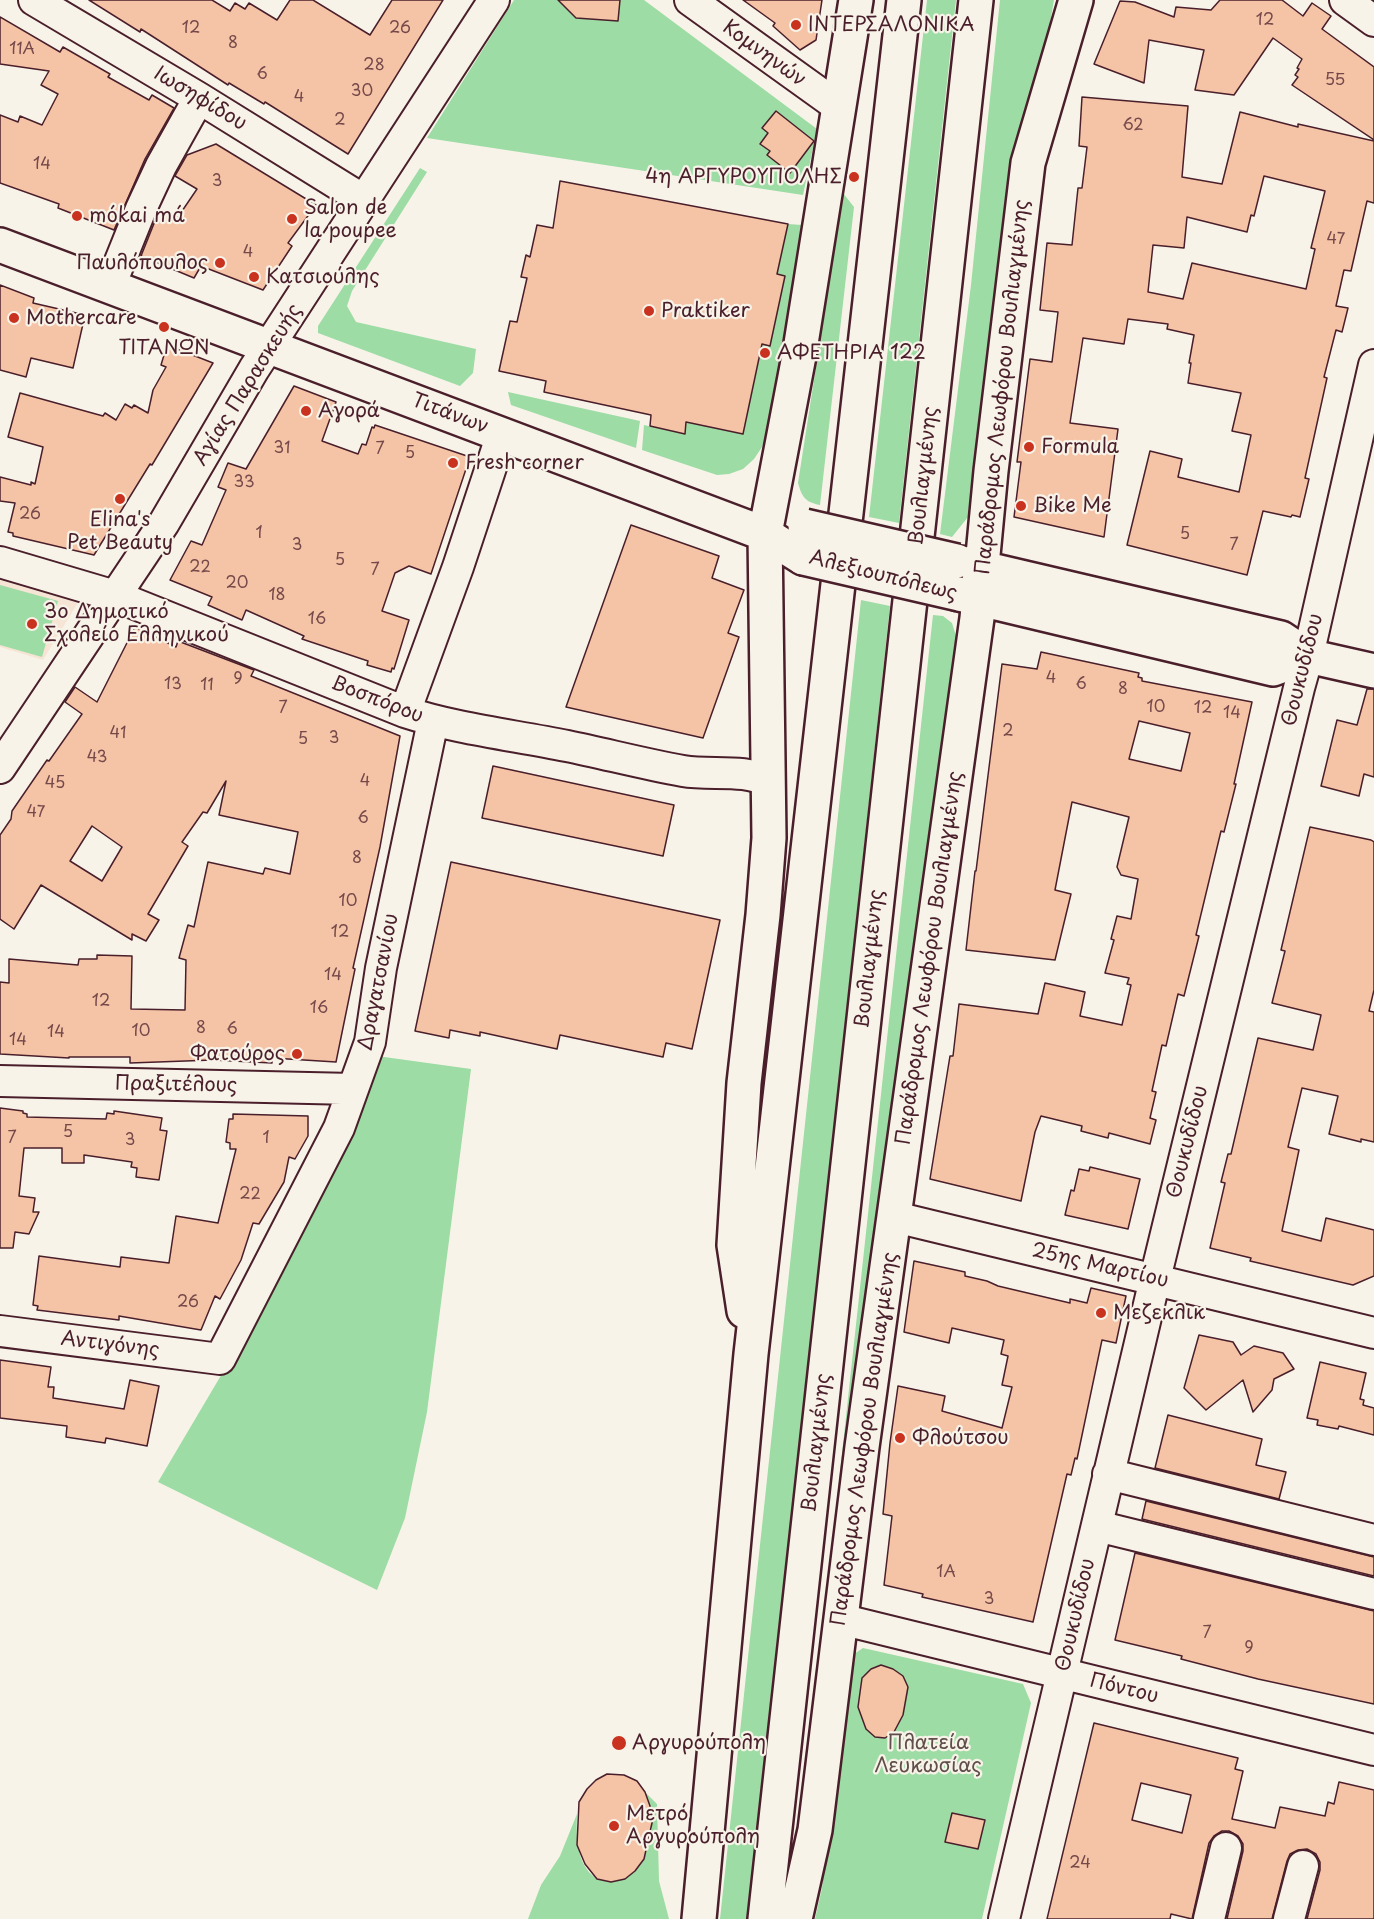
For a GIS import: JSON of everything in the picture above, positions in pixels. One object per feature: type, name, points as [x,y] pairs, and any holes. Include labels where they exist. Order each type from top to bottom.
[{"type":"main road","points":[[751,1353],[734,1245],[744,1083],[767,866],[769,782],[765,534],[792,396],[856,0]]},
{"type":"main road","points":[[699,1919],[751,1353],[904,0]]},
{"type":"main road","name":"Βουλιαγμένης","points":[[765,1919],[976,0]]},
{"type":"main road","name":"Παράδρομος Λεωφόρου Βουλιαγμένης","points":[[795,1919],[815,1830],[862,1447],[895,1217],[969,581],[991,471],[1028,163],[1076,0]]},
{"type":"main road","name":"Τιτάνων","points":[[0,244],[765,534]]},
{"type":"main road","name":"Αλεξιουπόλεως","points":[[765,534],[969,581],[1281,639],[1308,656],[1374,671]]},
{"type":"street","name":"Ιωσηφίδου","points":[[34,0],[199,98],[365,201]]},
{"type":"street","name":"Αγίας Παρασκευής","points":[[0,768],[164,523],[254,369],[494,0]]},
{"type":"street","name":"Κομνηνών","points":[[690,0],[839,107]]},
{"type":"street","points":[[1345,0],[1374,21]]},
{"type":"street","points":[[110,286],[156,177],[199,98]]},
{"type":"street","name":"Θουκυδίδου","points":[[1004,1919],[1108,1474],[1293,709],[1308,656],[1374,365]]},
{"type":"street","name":"Δραγατσανίου","points":[[219,1359],[339,1128],[370,1042],[419,716],[458,567],[502,434]]},
{"type":"street","name":"Βοσπόρου","points":[[0,562],[115,596],[419,716],[674,770],[745,774],[758,776],[769,782]]},
{"type":"street","name":"Πραξιτέλους","points":[[0,1081],[352,1089]]},
{"type":"street","name":"25ης Μαρτίου","points":[[895,1217],[1366,1326]]},
{"type":"street","name":"Αντιγόνης","points":[[0,1331],[219,1359]]},
{"type":"street","points":[[1108,1474],[1374,1540]]},
{"type":"street","points":[[1097,1526],[1374,1594]]},
{"type":"street","name":"Πόντου","points":[[840,1619],[1374,1750]]},
{"type":"street","points":[[1209,1919],[1226,1848]]},
{"type":"street","points":[[1289,1919],[1303,1866]]},
{"type":"shaded area","name":"3ο Δημοτικό Σχολείο Ελληνικού","points":[[0,578],[79,601],[43,660],[0,647]]},
{"type":"green space","points":[[514,0],[644,0],[817,129],[803,195],[427,138]]},
{"type":"green space","points":[[927,0],[956,0],[899,523],[869,517]]},
{"type":"green space","points":[[1000,0],[1054,0],[1046,46],[1013,148],[968,517],[952,537],[940,534],[971,285]]},
{"type":"green space","points":[[420,168],[427,172],[352,291],[347,306],[356,322],[476,349],[473,373],[460,386],[318,333],[318,326]]},
{"type":"green space","points":[[843,193],[854,207],[820,505],[805,498],[798,483]]},
{"type":"green space","points":[[788,224],[802,225],[770,425],[762,447],[743,469],[717,475],[642,450],[644,425],[684,434],[686,422],[743,434],[762,344],[770,345],[785,276],[777,274]]},
{"type":"green space","points":[[508,392],[640,421],[636,448],[511,405]]},
{"type":"green space","name":"3ο Δημοτικό Σχολείο Ελληνικού","points":[[0,585],[58,601],[42,657],[0,645]]},
{"type":"green space","points":[[861,600],[890,606],[749,1919],[720,1919]]},
{"type":"green space","points":[[933,615],[943,616],[952,623],[957,639],[957,655],[871,1304],[831,1555]]},
{"type":"green space","points":[[377,1056],[471,1069],[427,1412],[405,1518],[377,1590],[158,1482],[223,1372],[367,1097]]},
{"type":"green space","name":"Πλατεία Λευκωσίας","points":[[863,1648],[1023,1684],[1031,1703],[982,1919],[815,1919],[822,1888],[848,1663],[854,1654]]},
{"type":"green space","points":[[645,1792],[657,1804],[659,1881],[669,1919],[528,1919],[541,1885],[560,1856],[577,1814],[579,1849],[589,1872],[598,1879],[612,1881],[631,1874],[637,1868],[646,1852],[651,1833],[652,1820]]},
{"type":"building","points":[[89,0],[212,0],[230,11],[235,3],[245,9],[249,3],[277,20],[290,0],[313,0],[370,35],[392,0],[443,0],[348,154],[265,102],[264,104],[229,83],[228,85],[141,29],[140,32]]},
{"type":"building","points":[[558,0],[620,0],[618,21],[576,18]]},
{"type":"building","name":"ΙΝΤΕΡΣΑΛΟΝΙΚΑ","points":[[743,0],[822,0],[816,40],[800,50],[773,26],[775,23]]},
{"type":"building","points":[[1220,0],[1282,0],[1303,16],[1312,3],[1331,16],[1322,29],[1374,67],[1374,140],[1292,85],[1298,77],[1295,75],[1302,59],[1273,38],[1234,95],[1195,90],[1204,50],[1149,40],[1144,83],[1094,64],[1120,1],[1135,2],[1174,17],[1176,7],[1211,10]]},
{"type":"building","points":[[0,17],[60,52],[63,47],[110,74],[108,77],[149,100],[152,95],[174,108],[145,159],[114,230],[58,208],[59,204],[0,183],[0,115],[18,122],[20,116],[42,125],[58,94],[41,85],[49,71],[0,64]]},
{"type":"building","points":[[1082,97],[1188,106],[1182,177],[1222,184],[1240,112],[1298,127],[1298,124],[1374,141],[1374,203],[1367,201],[1351,271],[1344,270],[1336,306],[1348,308],[1342,332],[1336,330],[1324,377],[1327,378],[1305,478],[1309,479],[1300,517],[1263,511],[1247,575],[1127,545],[1150,451],[1182,459],[1178,477],[1239,492],[1251,435],[1232,431],[1241,393],[1188,383],[1194,335],[1167,329],[1168,324],[1128,319],[1124,344],[1083,338],[1070,423],[1118,429],[1104,537],[1014,517],[1021,462],[1017,462],[1030,359],[1052,362],[1058,312],[1040,310],[1047,243],[1072,245],[1078,188],[1082,188],[1087,147],[1079,146]],"holes":[[[1264,176],[1325,191],[1311,248],[1315,249],[1306,289],[1192,263],[1183,299],[1148,292],[1153,245],[1184,248],[1187,217],[1247,232],[1251,215],[1254,216]]]},
{"type":"building","points":[[776,111],[814,141],[790,173],[767,155],[770,151],[760,144],[768,133],[762,128]]},
{"type":"building","points":[[216,144],[316,205],[288,243],[292,246],[263,290],[201,266],[194,278],[141,256],[159,211],[178,217],[197,189],[175,176],[187,155]]},
{"type":"building","name":"Praktiker","points":[[560,181],[788,224],[777,274],[785,276],[770,346],[762,344],[743,434],[686,422],[685,434],[650,426],[651,415],[544,392],[546,381],[499,371],[510,321],[517,322],[527,278],[521,277],[526,255],[530,257],[537,225],[553,228]]},
{"type":"building","points":[[0,285],[34,298],[33,303],[85,315],[73,368],[31,358],[26,377],[0,370]]},
{"type":"building","points":[[167,345],[213,363],[152,465],[150,464],[94,555],[13,536],[13,533],[8,532],[15,503],[0,501],[0,477],[35,484],[43,447],[8,437],[20,393],[103,416],[105,413],[116,420],[125,404],[132,408],[134,405],[148,413],[153,390],[166,367],[161,365]]},
{"type":"building","points":[[294,386],[336,402],[322,441],[358,454],[362,444],[366,445],[372,427],[374,428],[375,425],[470,457],[431,574],[409,566],[395,573],[382,611],[409,620],[394,669],[392,668],[391,672],[367,665],[368,661],[302,639],[304,636],[246,610],[242,620],[208,605],[212,597],[170,580],[191,541],[202,545],[226,490],[218,487],[228,463],[246,469]]},
{"type":"building","points":[[631,525],[719,556],[712,578],[744,590],[728,633],[739,637],[703,738],[566,707]]},
{"type":"building","points":[[135,627],[176,647],[178,641],[254,670],[251,676],[400,736],[336,1062],[272,1058],[272,1063],[213,1060],[130,1063],[130,1057],[69,1058],[0,1054],[0,982],[9,983],[9,959],[78,965],[79,959],[97,959],[97,955],[132,956],[131,1009],[185,1010],[186,960],[179,958],[188,925],[194,927],[208,862],[263,874],[265,868],[290,874],[298,832],[219,815],[226,781],[207,813],[203,812],[182,842],[188,846],[148,914],[159,920],[146,941],[132,934],[132,940],[41,885],[14,929],[0,919],[0,835],[11,819],[12,811],[82,714],[65,702],[75,687],[97,702]],"holes":[[[92,826],[122,847],[102,881],[70,861]]]},
{"type":"building","points":[[1041,652],[1139,673],[1138,677],[1142,678],[1142,681],[1252,702],[1234,784],[1236,784],[1224,832],[1221,831],[1184,996],[1178,994],[1166,1046],[1162,1045],[1152,1091],[1156,1092],[1150,1118],[1156,1120],[1150,1144],[1109,1133],[1108,1138],[1081,1131],[1082,1126],[1041,1116],[1035,1132],[1021,1201],[930,1179],[950,1056],[953,1056],[959,1004],[1038,1014],[1045,983],[1085,992],[1080,1016],[1122,1025],[1131,985],[1127,984],[1129,978],[1105,973],[1114,940],[1111,939],[1117,916],[1131,919],[1138,879],[1121,875],[1117,867],[1129,817],[1072,802],[1055,890],[1071,894],[1055,960],[966,950],[1002,664],[1037,669]],"holes":[[[1139,721],[1190,733],[1181,771],[1129,759]]]},
{"type":"building","points":[[1367,689],[1374,689],[1374,777],[1364,774],[1359,796],[1321,786],[1337,720],[1357,725]]},
{"type":"building","points":[[493,766],[674,805],[663,856],[482,818]]},
{"type":"building","points":[[1310,827],[1374,842],[1374,990],[1369,1011],[1374,1012],[1374,1142],[1361,1139],[1361,1142],[1329,1134],[1338,1096],[1302,1088],[1288,1147],[1299,1150],[1282,1231],[1321,1241],[1326,1218],[1374,1230],[1374,1276],[1353,1285],[1250,1261],[1251,1258],[1210,1248],[1225,1183],[1221,1182],[1228,1154],[1231,1154],[1258,1038],[1313,1050],[1321,1015],[1272,1003],[1285,951],[1281,950]]},
{"type":"building","points":[[451,862],[720,920],[692,1049],[666,1043],[663,1057],[560,1035],[557,1049],[480,1032],[480,1036],[450,1030],[449,1038],[415,1031]]},
{"type":"building","points":[[0,1108],[23,1111],[27,1117],[106,1119],[107,1113],[114,1114],[114,1111],[162,1118],[160,1130],[167,1131],[159,1180],[136,1177],[137,1168],[131,1167],[132,1162],[84,1155],[84,1163],[62,1163],[62,1148],[24,1148],[19,1196],[35,1198],[33,1212],[39,1212],[29,1234],[15,1232],[13,1248],[0,1248]]},
{"type":"building","points":[[233,1114],[308,1116],[308,1136],[295,1159],[289,1157],[284,1182],[259,1224],[253,1223],[241,1260],[220,1299],[215,1296],[201,1330],[119,1316],[119,1320],[37,1310],[38,1306],[33,1305],[39,1256],[120,1267],[121,1257],[169,1263],[176,1216],[218,1223],[236,1149],[230,1149],[230,1143],[226,1142],[229,1119],[233,1119]]},
{"type":"building","points":[[1090,1167],[1140,1179],[1128,1229],[1065,1215],[1079,1169],[1089,1171]]},
{"type":"building","points":[[914,1261],[965,1272],[965,1276],[998,1286],[1070,1303],[1070,1299],[1087,1303],[1091,1288],[1126,1296],[1116,1343],[1102,1340],[1077,1459],[1075,1458],[1071,1475],[1067,1474],[1033,1622],[922,1597],[923,1594],[884,1585],[892,1516],[883,1514],[898,1386],[945,1396],[942,1411],[1002,1428],[1012,1387],[1002,1385],[1008,1356],[1001,1354],[1004,1340],[952,1328],[949,1343],[904,1332]]},
{"type":"building","points":[[1199,1335],[1233,1342],[1241,1355],[1254,1346],[1283,1353],[1294,1369],[1274,1379],[1272,1390],[1253,1412],[1243,1380],[1206,1410],[1184,1388]]},
{"type":"building","points":[[0,1360],[51,1367],[48,1387],[54,1387],[53,1398],[124,1409],[130,1380],[159,1386],[147,1446],[106,1438],[105,1443],[66,1437],[67,1426],[0,1418]]},
{"type":"building","points":[[1320,1362],[1366,1373],[1360,1399],[1364,1400],[1363,1405],[1374,1408],[1374,1435],[1339,1426],[1338,1429],[1317,1425],[1318,1420],[1307,1418]]},
{"type":"building","points":[[1168,1415],[1262,1439],[1256,1465],[1286,1472],[1279,1499],[1155,1468]]},
{"type":"building","points":[[1146,1501],[1374,1557],[1374,1576],[1142,1519]]},
{"type":"building","points":[[1135,1553],[1374,1611],[1374,1704],[1258,1679],[1181,1659],[1182,1656],[1115,1640]]},
{"type":"building","points":[[881,1665],[903,1676],[908,1687],[903,1715],[894,1732],[885,1738],[875,1737],[866,1729],[858,1707],[862,1678],[871,1669]]},
{"type":"building","points":[[1094,1723],[1238,1758],[1235,1769],[1243,1771],[1232,1819],[1275,1828],[1280,1807],[1325,1816],[1328,1802],[1334,1804],[1339,1782],[1374,1790],[1374,1919],[1307,1919],[1320,1862],[1316,1854],[1307,1849],[1290,1854],[1272,1919],[1227,1919],[1243,1844],[1238,1836],[1229,1831],[1222,1831],[1209,1843],[1192,1919],[1171,1914],[1170,1919],[1047,1919]],"holes":[[[1141,1783],[1191,1795],[1182,1833],[1132,1820]]]},
{"type":"building","name":"Μετρό Αργυρούπολη","points":[[607,1774],[624,1775],[637,1781],[645,1792],[650,1806],[652,1823],[644,1859],[625,1879],[611,1882],[597,1879],[585,1864],[577,1845],[579,1802],[596,1780]]},
{"type":"building","points":[[952,1813],[985,1820],[978,1849],[945,1842]]},
{"type":"place","name":"ΙΝΤΕΡΣΑΛΟΝΙΚΑ","points":[[796,25]]},
{"type":"place","name":"4η ΑΡΓΥΡΟΥΠΟΛΗΣ","points":[[854,177]]},
{"type":"place","name":"mókai má","points":[[77,216]]},
{"type":"place","name":"Salon de la poupee","points":[[292,219]]},
{"type":"place","name":"Παυλόπουλος","points":[[220,263]]},
{"type":"place","name":"Κατσιούλης","points":[[254,277]]},
{"type":"place","name":"Praktiker","points":[[649,311]]},
{"type":"place","name":"Mothercare","points":[[14,318]]},
{"type":"place","name":"ΤΙΤΑΝΩΝ","points":[[164,327]]},
{"type":"place","name":"ΑΦΕΤΗΡΙΑ 122","points":[[765,353]]},
{"type":"place","name":"Αγορά","points":[[306,411]]},
{"type":"place","name":"Formula","points":[[1029,447]]},
{"type":"place","name":"Fresh corner","points":[[453,463]]},
{"type":"place","name":"Elina's Pet Beauty","points":[[120,499]]},
{"type":"place","name":"Bike Me","points":[[1021,506]]},
{"type":"place","name":"3ο Δημοτικό Σχολείο Ελληνικού","points":[[32,624]]},
{"type":"place","name":"Φατούρος","points":[[297,1054]]},
{"type":"place","name":"Μεζεκλικ","points":[[1101,1313]]},
{"type":"place","name":"Φλούτσου","points":[[900,1438]]},
{"type":"place","name":"Αργυρούπολη","points":[[619,1743]]},
{"type":"place","name":"Μετρό Αργυρούπολη","points":[[614,1826]]}]
